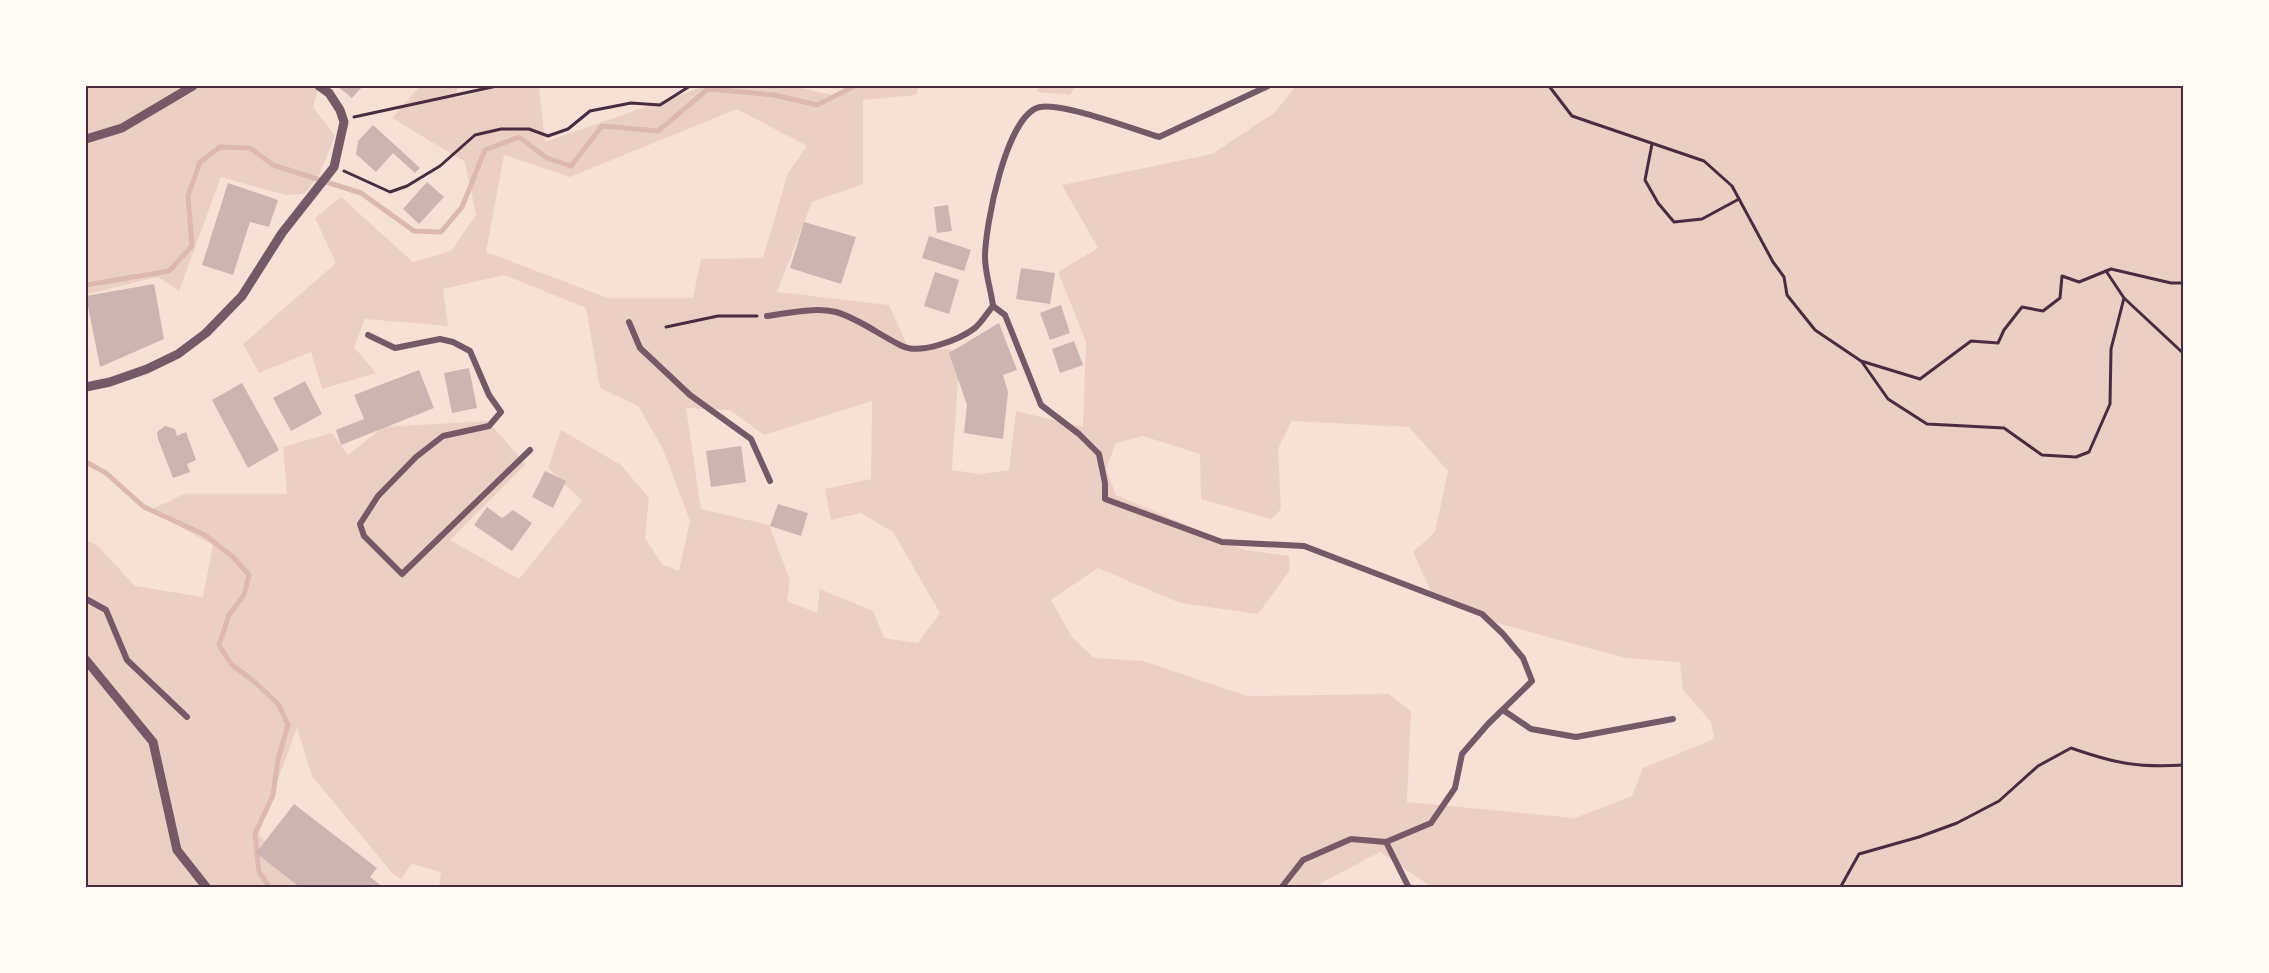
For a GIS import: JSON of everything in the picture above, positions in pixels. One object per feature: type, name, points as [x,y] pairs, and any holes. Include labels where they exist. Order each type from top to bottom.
[{"type":"street","points":[[86,139],[123,128],[193,86]]},
{"type":"street","points":[[86,387],[110,382],[147,369],[178,354],[206,333],[242,296],[282,233],[332,169],[344,122],[340,110],[329,93],[319,86]]},
{"type":"street","points":[[1268,86],[1159,137],[1057,106],[1037,108],[1024,119],[1010,139],[987,222],[985,259],[993,306],[1005,315],[1041,405],[1079,434],[1099,454],[1105,499],[1222,542],[1304,546],[1482,614],[1523,658],[1532,681],[1488,724],[1462,754],[1455,788],[1431,823],[1386,842],[1351,839],[1312,855],[1303,860],[1281,888]]},
{"type":"street","points":[[767,316],[815,310],[835,312],[862,322],[904,347],[923,350],[975,328],[993,306]]},
{"type":"street","points":[[629,322],[640,348],[690,395],[751,439],[770,481]]},
{"type":"street","points":[[368,335],[395,348],[440,339],[453,342],[470,351],[489,395],[501,412],[489,426],[443,436],[416,457],[378,496],[360,524],[364,536],[402,574],[530,450]]},
{"type":"street","points":[[86,599],[106,610],[127,660],[187,717]]},
{"type":"street","points":[[86,660],[153,742],[177,850],[207,888]]},
{"type":"street","points":[[1503,710],[1531,729],[1576,737],[1673,719]]},
{"type":"street","points":[[1386,842],[1409,888]]},
{"type":"path","points":[[344,122],[355,117],[497,86]]},
{"type":"path","points":[[332,169],[390,192],[407,186],[440,166],[476,135],[501,129],[529,129],[548,136],[568,129],[590,111],[631,103],[660,105],[690,86]]},
{"type":"path","points":[[1549,86],[1572,116],[1704,161],[1732,186],[1773,262],[1784,277],[1787,295],[1815,330],[1861,361],[1920,379],[1971,341],[1998,343],[2004,330],[2022,307],[2043,311],[2060,298],[2062,276],[2079,282],[2111,269],[2171,283],[2184,283]]},
{"type":"path","points":[[1652,144],[1645,180],[1658,203],[1674,222],[1702,219],[1739,199]]},
{"type":"path","points":[[2106,271],[2124,298],[2184,354]]},
{"type":"path","points":[[1861,361],[1888,399],[1928,424],[2004,428],[2042,455],[2076,457],[2089,452],[2110,404],[2111,349],[2124,298]]},
{"type":"path","points":[[666,327],[718,316],[767,316]]},
{"type":"path","points":[[1840,888],[1858,854],[1957,824],[1999,801],[2038,766],[2071,748],[2108,761],[2148,767],[2184,765]]},
{"type":"shaded area","points":[[86,86],[319,86],[313,107],[335,136],[319,175],[304,194],[286,195],[221,177],[179,291],[158,277],[86,294]]},
{"type":"shaded area","points":[[420,86],[458,86],[455,98],[504,86],[539,86],[545,142],[705,86],[792,86],[836,96],[845,86],[919,86],[916,95],[863,100],[863,184],[812,202],[777,292],[889,305],[908,347],[960,350],[952,470],[980,474],[1009,470],[1016,411],[1083,427],[1086,342],[1058,272],[1098,248],[1062,185],[1212,154],[1274,113],[1296,86],[2183,86],[2183,887],[1433,888],[1380,852],[1312,888],[439,887],[441,872],[412,864],[401,879],[392,873],[312,776],[297,728],[258,833],[303,887],[86,888],[86,540],[98,546],[135,586],[203,597],[213,545],[150,510],[184,494],[287,494],[283,447],[332,433],[348,455],[383,427],[488,421],[526,464],[450,540],[519,579],[582,501],[548,468],[561,430],[621,465],[649,498],[645,538],[662,564],[679,571],[690,521],[663,449],[638,406],[600,388],[586,308],[504,275],[443,289],[448,326],[365,319],[354,347],[376,373],[322,389],[311,352],[259,373],[243,344],[336,263],[315,218],[341,197],[413,262],[451,251],[476,215],[465,162],[392,118]],"holes":[[[737,109],[807,146],[788,173],[763,258],[701,259],[693,298],[608,298],[486,252],[504,155],[570,177]],[[872,401],[871,479],[825,489],[831,520],[861,513],[893,532],[940,613],[918,643],[884,638],[873,611],[820,589],[817,613],[787,601],[790,580],[769,525],[701,509],[686,408],[730,410],[764,435]],[[1292,421],[1409,427],[1448,471],[1435,532],[1413,552],[1432,594],[1497,623],[1625,658],[1680,662],[1683,690],[1711,722],[1714,739],[1643,768],[1632,796],[1575,818],[1407,802],[1411,711],[1389,694],[1247,696],[1143,661],[1094,658],[1072,637],[1051,600],[1098,568],[1180,603],[1258,614],[1290,570],[1289,556],[1245,550],[1116,495],[1106,469],[1116,443],[1143,436],[1200,454],[1201,499],[1271,519],[1281,509],[1278,449]]]},
{"type":"shaded area","points":[[1039,86],[1076,86],[1070,95],[1037,92]]},
{"type":"building","points":[[337,86],[363,86],[352,98]]},
{"type":"building","points":[[373,125],[420,168],[415,173],[393,153],[376,172],[356,154],[358,141]]},
{"type":"building","points":[[427,182],[444,197],[419,224],[403,209]]},
{"type":"building","points":[[228,183],[278,200],[269,227],[250,222],[233,275],[202,265]]},
{"type":"building","points":[[948,205],[952,231],[937,233],[934,207]]},
{"type":"building","points":[[804,222],[856,237],[841,284],[790,268]]},
{"type":"building","points":[[929,236],[971,250],[964,271],[922,258]]},
{"type":"building","points":[[1021,268],[1055,273],[1050,304],[1016,299]]},
{"type":"building","points":[[935,272],[959,280],[949,314],[924,306]]},
{"type":"building","points":[[154,284],[164,339],[100,367],[86,296]]},
{"type":"building","points":[[1061,305],[1070,333],[1050,340],[1040,313]]},
{"type":"building","points":[[999,323],[1017,370],[1003,375],[1008,392],[1003,439],[964,433],[967,405],[949,353]]},
{"type":"building","points":[[1074,341],[1083,365],[1060,373],[1052,349]]},
{"type":"building","points":[[469,368],[477,408],[452,413],[444,373]]},
{"type":"building","points":[[419,370],[434,408],[341,445],[336,430],[364,419],[354,395]]},
{"type":"building","points":[[305,381],[322,414],[291,431],[273,398]]},
{"type":"building","points":[[242,383],[279,450],[248,468],[212,400]]},
{"type":"building","points":[[165,426],[175,429],[177,436],[186,432],[196,460],[187,464],[190,472],[173,478],[158,439],[157,432]]},
{"type":"building","points":[[741,446],[746,482],[711,487],[706,451]]},
{"type":"building","points":[[545,471],[566,481],[553,508],[532,497]]},
{"type":"building","points":[[778,504],[808,513],[801,536],[770,526]]},
{"type":"building","points":[[487,507],[502,518],[513,510],[532,523],[512,551],[474,525]]},
{"type":"building","points":[[294,804],[377,868],[370,877],[384,888],[301,888],[256,853]]},
{"type":"waterway","points":[[86,285],[169,271],[192,246],[188,196],[200,162],[220,147],[250,148],[273,165],[361,193],[414,231],[441,232],[462,207],[485,150],[519,137],[547,158],[571,166],[602,126],[658,131],[708,89],[774,95],[817,105],[855,86]]},
{"type":"waterway","points":[[86,462],[106,473],[144,507],[205,535],[233,557],[249,575],[244,595],[229,615],[219,645],[231,664],[279,705],[288,725],[278,759],[273,795],[255,834],[259,872],[270,888]]}]
